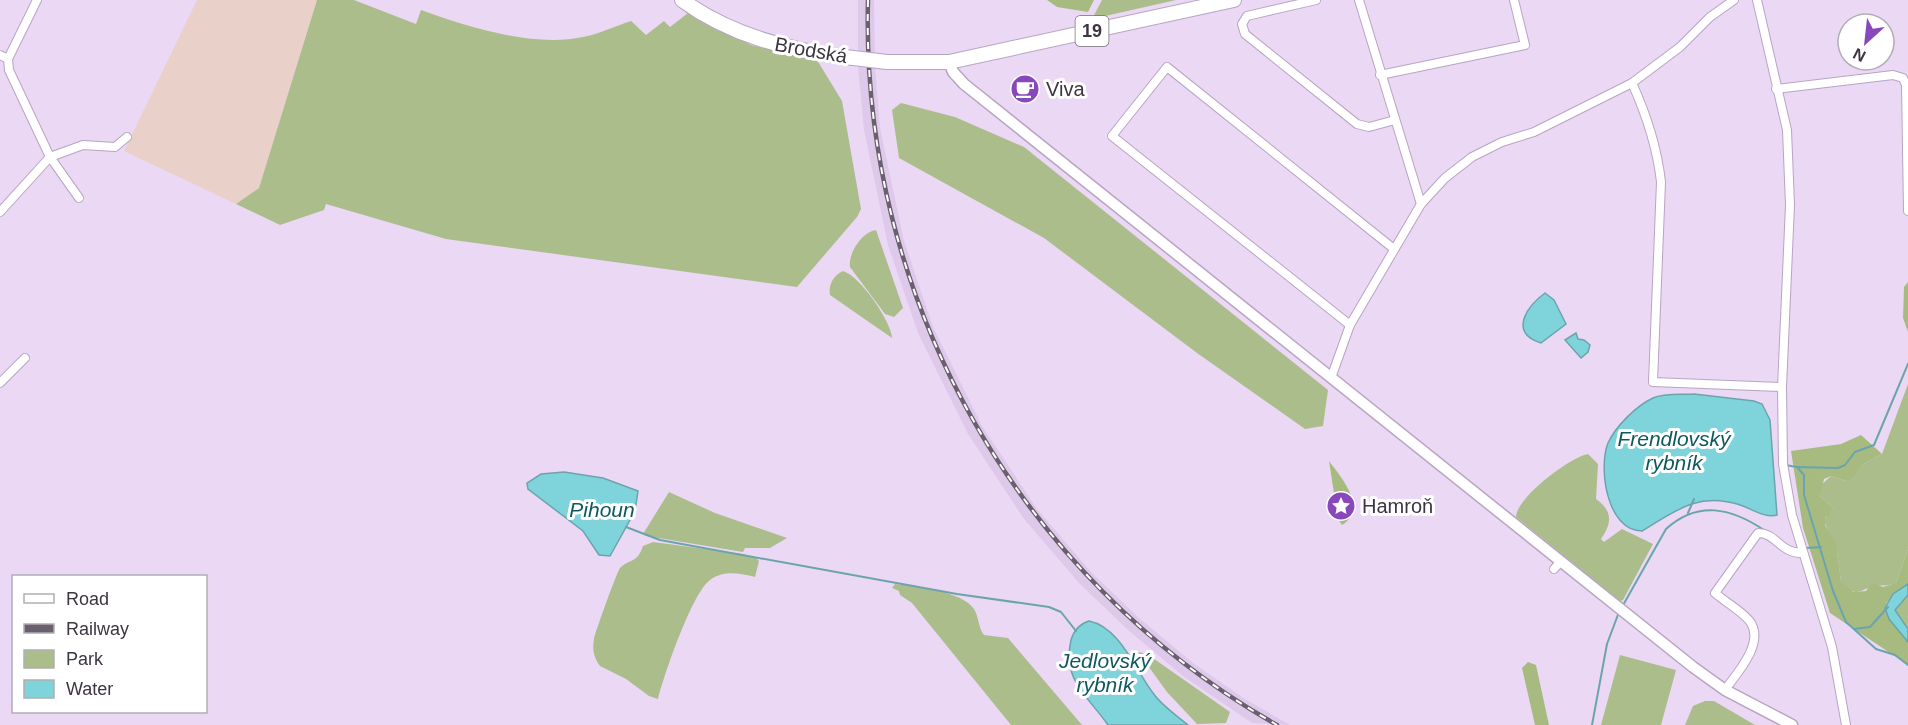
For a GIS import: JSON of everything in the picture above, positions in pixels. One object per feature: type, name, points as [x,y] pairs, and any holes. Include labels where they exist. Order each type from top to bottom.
[{"type":"main road","name":"Brodská","points":[[682,0],[711,18],[757,39],[792,49],[887,62],[949,62]]},
{"type":"main road","name":"19","points":[[949,62],[1234,0]]},
{"type":"street","points":[[38,0],[4,57],[50,157],[79,198]]},
{"type":"street","points":[[1316,0],[1247,16],[1242,24],[1245,34],[1358,124],[1369,127],[1395,120]]},
{"type":"street","points":[[1359,0],[1420,204]]},
{"type":"street","points":[[1380,75],[1525,45],[1514,0]]},
{"type":"street","points":[[1331,378],[1350,325],[1420,204],[1445,178],[1472,157],[1502,142],[1534,132],[1632,83],[1680,47],[1710,17],[1734,0]]},
{"type":"street","points":[[1757,0],[1787,130],[1790,204],[1782,387],[1784,464],[1802,553],[1832,647],[1846,725]]},
{"type":"street","points":[[949,62],[953,72],[964,84],[1331,378],[1557,566],[1725,690],[1792,725]]},
{"type":"street","points":[[1350,325],[1112,136],[1167,67],[1394,249]]},
{"type":"street","points":[[1776,89],[1893,75],[1904,78],[1908,212]]},
{"type":"street","points":[[1632,83],[1649,122],[1658,151],[1661,182],[1653,382],[1782,387]]},
{"type":"street","points":[[0,212],[50,157],[83,145],[115,147],[127,137]]},
{"type":"street","points":[[0,383],[25,358]]},
{"type":"street","points":[[1725,690],[1752,649],[1754,639],[1751,624],[1715,594],[1758,533],[1768,535],[1784,550],[1802,553]]},
{"type":"shaded area","points":[[197,0],[317,0],[259,188],[236,204],[124,151]]},
{"type":"shaded area","points":[[858,0],[874,0],[875,67],[880,128],[904,241],[933,327],[982,426],[1037,509],[1092,573],[1139,618],[1193,663],[1245,699],[1290,725],[1252,723],[1183,676],[1128,630],[1080,584],[1024,519],[968,434],[918,333],[888,245],[864,130],[858,67]]},
{"type":"shaded area","points":[[1047,0],[1094,0],[1088,12],[1057,7]]},
{"type":"shaded area","points":[[1908,282],[1908,332],[1903,318],[1904,287]]},
{"type":"shaded area","points":[[1861,435],[1882,454],[1862,465],[1851,479],[1846,481],[1831,476],[1824,479],[1820,496],[1834,509],[1825,518],[1825,525],[1836,544],[1841,581],[1853,592],[1866,591],[1872,583],[1883,587],[1896,583],[1908,549],[1908,584],[1893,594],[1886,604],[1889,619],[1908,642],[1908,665],[1830,613],[1803,528],[1791,451],[1841,444]]},
{"type":"shaded area","points":[[1329,461],[1346,484],[1353,502],[1350,518],[1342,525],[1338,519]]},
{"type":"shaded area","points":[[1528,662],[1536,665],[1549,725],[1535,725],[1522,668]]},
{"type":"green space","points":[[317,0],[354,0],[416,24],[421,10],[480,29],[544,40],[583,37],[631,21],[646,35],[664,21],[670,27],[688,13],[751,45],[817,60],[842,101],[861,209],[857,217],[797,287],[446,239],[326,204],[324,210],[280,225],[236,204],[259,188]]},
{"type":"green space","points":[[1102,0],[1176,0],[1092,19]]},
{"type":"green space","points":[[901,103],[955,117],[1024,147],[1328,390],[1323,426],[1305,429],[1197,353],[1044,238],[899,158],[892,110]]},
{"type":"green space","points":[[876,230],[903,308],[894,317],[885,314],[850,267],[851,256],[857,244],[866,235]]},
{"type":"green space","points":[[843,271],[858,281],[874,300],[886,321],[892,338],[830,295],[832,280]]},
{"type":"green space","points":[[1908,384],[1908,549],[1896,583],[1854,592],[1841,581],[1837,552],[1824,521],[1834,509],[1820,496],[1821,485],[1831,476],[1846,481],[1862,465],[1882,454]]},
{"type":"green space","points":[[1588,454],[1598,464],[1596,499],[1606,508],[1609,518],[1601,539],[1604,542],[1622,529],[1653,544],[1623,600],[1620,601],[1516,517],[1518,509],[1525,500],[1545,480],[1569,462]]},
{"type":"green space","points":[[669,492],[715,513],[787,538],[770,548],[745,548],[743,552],[646,536],[643,534]]},
{"type":"green space","points":[[653,542],[743,554],[755,557],[759,561],[755,577],[738,574],[720,575],[710,580],[703,588],[679,635],[658,699],[649,696],[626,679],[600,666],[593,647],[598,626],[620,568],[636,558],[643,546]]},
{"type":"green space","points":[[895,584],[937,590],[968,603],[976,612],[984,635],[1008,638],[1082,725],[1011,725],[912,603],[892,588]]},
{"type":"green space","points":[[1908,595],[1908,629],[1895,610]]},
{"type":"green space","points":[[1138,652],[1147,654],[1230,712],[1226,723],[1197,724],[1167,692]]},
{"type":"green space","points":[[1620,655],[1676,670],[1661,725],[1601,725]]},
{"type":"green space","points":[[1705,701],[1714,701],[1755,725],[1685,725],[1693,706]]},
{"type":"water","points":[[1545,293],[1554,300],[1566,324],[1541,343],[1531,339],[1525,333],[1523,326],[1527,312]]},
{"type":"water","points":[[1576,333],[1578,339],[1590,345],[1588,352],[1581,358],[1565,340]]},
{"type":"water","name":"Frendlovský rybník","points":[[1694,394],[1754,401],[1762,404],[1770,420],[1777,515],[1767,515],[1737,504],[1710,500],[1686,506],[1642,531],[1630,528],[1613,510],[1608,496],[1604,467],[1608,443],[1621,423],[1633,411],[1653,398],[1662,395]]},
{"type":"water","name":"Pihoun","points":[[564,472],[603,478],[638,491],[635,511],[610,556],[599,555],[583,531],[528,489],[527,483],[541,474]]},
{"type":"water","points":[[1908,584],[1908,595],[1895,610],[1908,629],[1908,642],[1889,619],[1885,608],[1893,594]]},
{"type":"water","name":"Jedlovský rybník","points":[[1089,621],[1110,632],[1126,651],[1156,697],[1188,725],[1108,725],[1078,686],[1070,666],[1072,636],[1075,630]]},
{"type":"waterway","points":[[1908,364],[1874,445],[1855,452],[1845,465],[1838,468],[1797,467],[1804,475],[1804,495],[1833,591],[1846,622],[1876,649],[1895,655],[1908,665]]},
{"type":"waterway","points":[[1785,465],[1797,467]]},
{"type":"waterway","points":[[1688,513],[1694,499]]},
{"type":"waterway","points":[[1622,607],[1666,529],[1678,520],[1690,514],[1715,510],[1739,516],[1764,530]]},
{"type":"waterway","points":[[626,527],[660,540],[957,594],[1049,607],[1061,612],[1076,631]]},
{"type":"waterway","points":[[1806,548],[1821,547]]},
{"type":"waterway","points":[[1854,629],[1870,627],[1888,607]]},
{"type":"waterway","points":[[1592,725],[1607,644],[1619,612]]},
{"type":"railway","points":[[868,0],[873,110],[892,218],[926,321],[972,419],[1032,509],[1103,591],[1185,664],[1277,725]]},
{"type":"place","name":"Viva","points":[[1025,89]]},
{"type":"place","name":"Hamroň","points":[[1341,506]]}]
